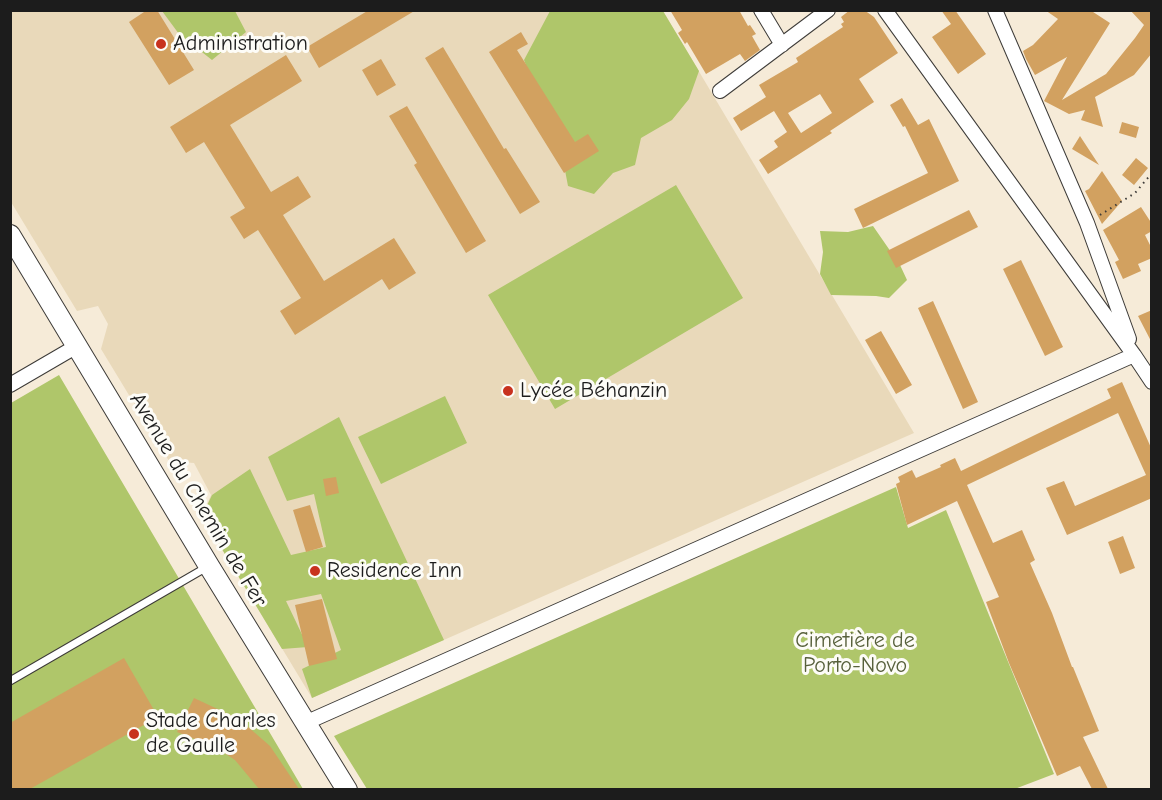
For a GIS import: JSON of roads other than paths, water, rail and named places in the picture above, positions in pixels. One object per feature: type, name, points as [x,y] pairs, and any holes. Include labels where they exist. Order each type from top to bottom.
[{"type":"street","points":[[761,10],[782,45]]},
{"type":"street","points":[[720,91],[828,10]]},
{"type":"street","points":[[885,10],[1152,382]]},
{"type":"street","points":[[994,10],[1087,223],[1134,355]]},
{"type":"street","name":"Avenue du Chemin de Fer","points":[[10,235],[209,566],[347,789]]},
{"type":"street","points":[[10,385],[77,346]]},
{"type":"street","points":[[305,723],[1134,355]]},
{"type":"lane","points":[[10,681],[209,566]]},
{"type":"place","name":"Administration","points":[[161,44]]},
{"type":"place","name":"Lycée Béhanzin","points":[[508,391]]},
{"type":"place","name":"Residence Inn","points":[[315,571]]},
{"type":"place","name":"Stade Charles de Gaulle","points":[[134,734]]},
{"type":"park label","name":"Cimetière de Porto-Novo","points":[[855,654]]}]
